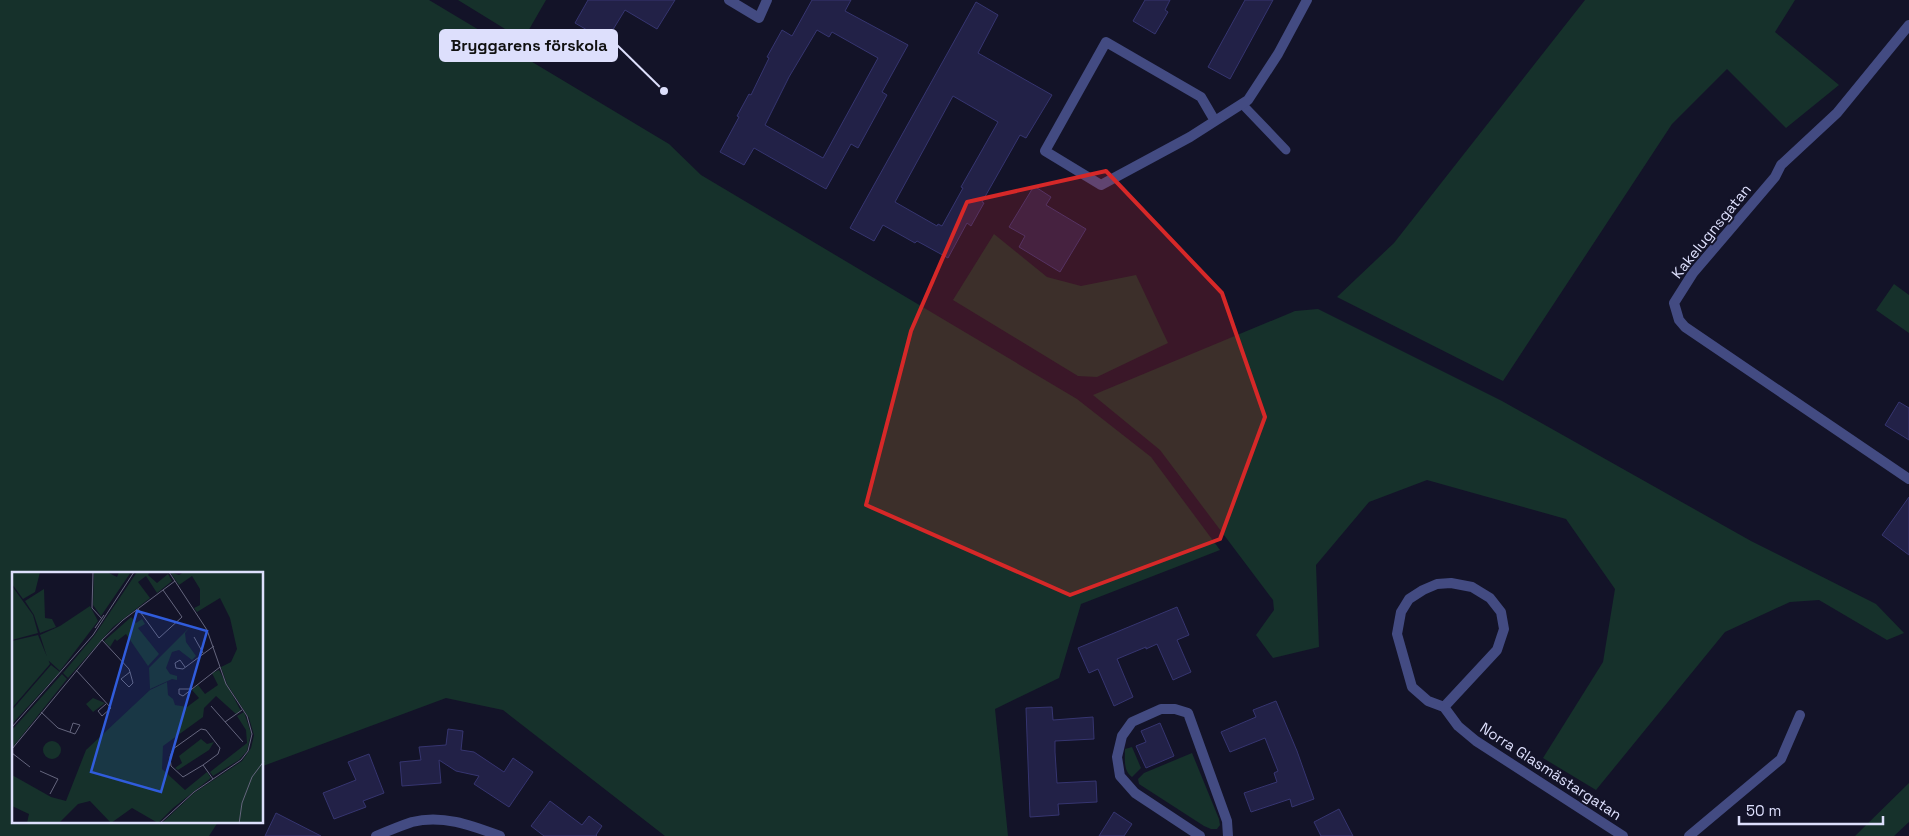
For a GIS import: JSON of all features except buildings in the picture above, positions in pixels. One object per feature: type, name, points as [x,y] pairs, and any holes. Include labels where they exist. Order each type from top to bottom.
[{"type":"street","points":[[729,0],[758,18],[767,0]]},
{"type":"street","points":[[1215,121],[1201,97],[1106,42],[1045,151],[1102,185],[1190,137],[1248,100],[1278,54],[1307,0]]},
{"type":"street","name":"Kakelugnsgatan","points":[[1909,25],[1837,113],[1781,165],[1775,177],[1693,273],[1674,303],[1679,320],[1685,327],[1909,479]]},
{"type":"street","name":"Norra Glasmästargatan","points":[[1444,707],[1497,650],[1504,629],[1501,612],[1490,598],[1472,587],[1451,583],[1437,584],[1423,590],[1410,599],[1401,612],[1397,634],[1412,688],[1428,701],[1444,707],[1458,726],[1476,741],[1623,836]]},
{"type":"street","points":[[1200,836],[1135,793],[1120,776],[1117,757],[1122,736],[1132,722],[1161,709],[1175,709],[1188,713],[1227,821],[1228,836]]},
{"type":"street","points":[[1689,836],[1781,759],[1800,715]]},
{"type":"street","points":[[376,836],[414,822],[440,820],[467,824],[500,836]]},
{"type":"lane","points":[[1242,104],[1286,150]]},
{"type":"highlighted area","points":[[1106,171],[1222,293],[1265,417],[1220,539],[1070,595],[866,505],[911,331],[967,202]]},
{"type":"green space","points":[[0,0],[429,0],[669,144],[701,175],[1077,399],[1151,457],[1220,550],[1081,604],[1059,678],[995,709],[1008,836],[665,836],[503,710],[446,698],[264,766],[264,572],[12,572],[12,824],[217,824],[209,836],[0,836]]},
{"type":"green space","points":[[458,0],[546,0],[523,40]]},
{"type":"green space","points":[[1585,0],[1795,0],[1775,32],[1839,85],[1786,128],[1727,69],[1672,124],[1503,381],[1337,297],[1394,243]]},
{"type":"green space","points":[[994,234],[1047,277],[1081,286],[1136,275],[1168,343],[1097,377],[1078,376],[953,300]]},
{"type":"green space","points":[[1894,284],[1909,295],[1909,333],[1876,310]]},
{"type":"green space","points":[[1318,309],[1502,401],[1751,541],[1876,604],[1904,633],[1887,640],[1819,600],[1790,602],[1725,632],[1596,790],[1543,758],[1603,662],[1615,589],[1566,519],[1427,480],[1369,502],[1316,565],[1319,647],[1273,658],[1256,635],[1274,610],[1273,600],[1160,450],[1093,395],[1295,311]]},
{"type":"green space","points":[[1132,747],[1141,768],[1132,777],[1127,771],[1125,764],[1125,749]]},
{"type":"green space","points":[[1192,753],[1219,819],[1220,825],[1217,829],[1204,826],[1139,784],[1138,779],[1144,773]]},
{"type":"green space","points":[[1909,783],[1909,822],[1894,836],[1855,836]]},
{"type":"place","name":"Bryggarens förskola","points":[[664,91]]}]
